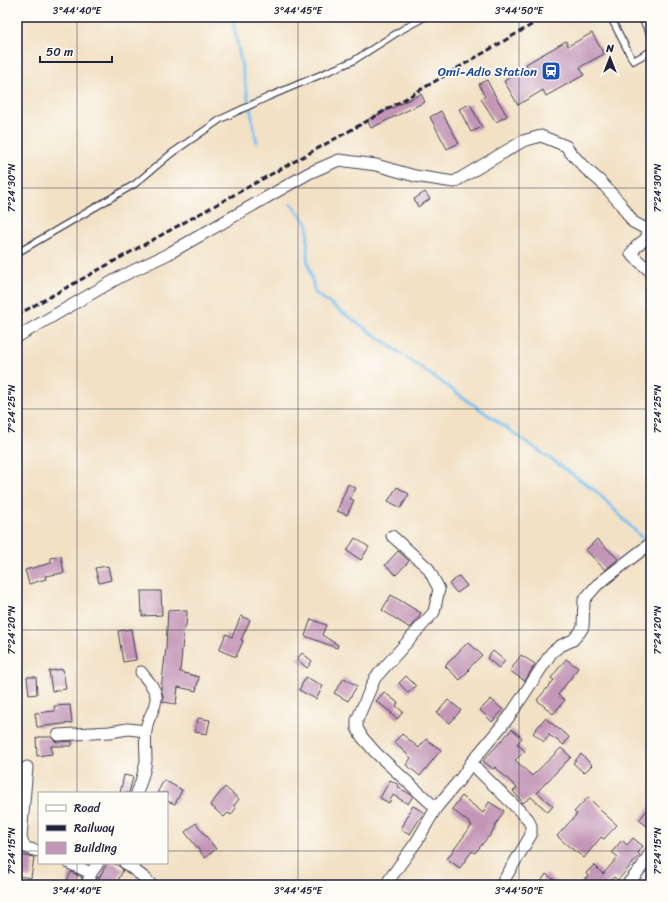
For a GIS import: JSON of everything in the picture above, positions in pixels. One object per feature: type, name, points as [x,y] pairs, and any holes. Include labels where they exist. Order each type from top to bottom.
[{"type":"street","points":[[17,337],[120,277],[168,254],[309,173],[339,160],[376,165],[415,176],[454,182],[523,141],[541,136],[566,146],[580,163],[600,181],[620,203],[633,222],[646,229],[648,237],[637,246],[631,254],[651,272]]},
{"type":"street","points":[[392,536],[428,568],[439,589],[434,612],[375,678],[357,720],[357,728],[362,737],[376,753],[436,808]]},
{"type":"street","points":[[388,885],[389,880],[417,841],[436,808],[509,717],[552,652],[560,646],[573,640],[580,632],[583,627],[584,600],[597,584],[651,543]]},
{"type":"street","points":[[137,792],[143,777],[146,761],[147,725],[154,707],[156,696],[154,690],[141,672]]},
{"type":"street","points":[[58,735],[128,729],[146,731]]},
{"type":"street","points":[[471,763],[528,819],[531,826],[531,836],[500,885]]},
{"type":"street","points":[[27,767],[21,846],[38,851]]},
{"type":"street","points":[[627,885],[641,868],[651,851]]},
{"type":"street","points":[[71,864],[91,873]]},
{"type":"street","points":[[87,885],[91,873],[97,864]]},
{"type":"street","points":[[126,864],[146,879],[151,885]]},
{"type":"lane","points":[[17,253],[135,184],[172,153],[221,119],[353,61],[403,28],[425,17]]},
{"type":"lane","points":[[614,17],[611,18],[634,61],[651,51]]},
{"type":"lane","points":[[640,17],[651,36]]},
{"type":"building","name":"Omi-Adio Station","points":[[592,33],[604,54],[580,67],[584,75],[546,96],[543,90],[518,105],[504,81],[528,67],[526,64],[566,41],[568,46]]},
{"type":"building","points":[[487,80],[507,116],[496,122],[481,99],[485,97],[479,84]]},
{"type":"building","points":[[421,94],[425,102],[371,128],[367,120]]},
{"type":"building","points":[[470,104],[482,127],[471,132],[459,109]]},
{"type":"building","points":[[441,111],[459,143],[447,149],[430,117]]},
{"type":"building","points":[[425,192],[430,199],[418,207],[414,199]]},
{"type":"building","points":[[348,484],[356,488],[350,499],[354,500],[347,515],[337,511]]},
{"type":"building","points":[[397,487],[409,494],[401,508],[388,501]]},
{"type":"building","points":[[355,538],[369,547],[361,560],[347,551]]},
{"type":"building","points":[[597,539],[618,559],[605,570],[586,550]]},
{"type":"building","points":[[398,551],[409,561],[396,575],[385,565]]},
{"type":"building","points":[[61,556],[64,573],[45,576],[46,579],[29,584],[25,570],[51,563],[51,558]]},
{"type":"building","points":[[108,566],[111,580],[99,583],[95,568]]},
{"type":"building","points":[[459,576],[467,586],[457,593],[449,584]]},
{"type":"building","points":[[141,591],[161,591],[162,615],[142,616]]},
{"type":"building","points":[[391,595],[421,613],[410,628],[382,610]]},
{"type":"building","points":[[168,610],[187,611],[180,672],[199,677],[196,691],[178,687],[176,704],[163,702],[161,689],[166,648]]},
{"type":"building","points":[[241,616],[250,620],[241,640],[243,641],[236,657],[219,650],[226,634],[232,637]]},
{"type":"building","points":[[311,619],[326,625],[322,635],[338,645],[337,648],[305,636]]},
{"type":"building","points":[[131,629],[136,660],[123,662],[118,631]]},
{"type":"building","points":[[468,642],[482,655],[468,669],[469,670],[460,680],[445,666]]},
{"type":"building","points":[[493,651],[505,661],[499,668],[487,658]]},
{"type":"building","points":[[302,653],[312,661],[307,668],[297,659]]},
{"type":"building","points":[[521,655],[535,664],[525,681],[510,671]]},
{"type":"building","points":[[566,659],[578,668],[558,695],[565,700],[553,714],[537,700],[554,680],[551,678]]},
{"type":"building","points":[[63,669],[66,689],[52,691],[49,671]]},
{"type":"building","points":[[406,676],[416,686],[408,693],[399,683]]},
{"type":"building","points":[[27,677],[36,677],[37,694],[29,695]]},
{"type":"building","points":[[306,677],[323,686],[316,699],[299,690]]},
{"type":"building","points":[[344,678],[357,686],[348,701],[334,693]]},
{"type":"building","points":[[384,692],[398,703],[396,706],[403,712],[397,719],[391,714],[392,713],[376,701]]},
{"type":"building","points":[[491,699],[503,710],[492,722],[480,710]]},
{"type":"building","points":[[448,700],[461,710],[450,723],[437,713]]},
{"type":"building","points":[[70,705],[72,723],[37,727],[35,713],[55,711],[54,706]]},
{"type":"building","points":[[198,718],[210,720],[207,734],[195,732]]},
{"type":"building","points":[[545,718],[569,737],[564,745],[549,735],[544,742],[533,733]]},
{"type":"building","points":[[512,729],[522,738],[517,744],[525,751],[515,760],[532,776],[561,748],[571,757],[537,792],[553,806],[548,812],[531,797],[523,803],[513,791],[517,788],[495,767],[493,769],[483,761]]},
{"type":"building","points":[[402,734],[419,748],[426,739],[441,750],[420,776],[406,765],[411,758],[394,742]]},
{"type":"building","points":[[52,737],[58,742],[72,741],[72,746],[51,746],[52,754],[37,756],[36,738]]},
{"type":"building","points":[[581,754],[592,765],[584,773],[573,763]]},
{"type":"building","points":[[124,775],[133,777],[129,792],[120,792]]},
{"type":"building","points":[[164,780],[182,790],[175,804],[168,801],[168,792],[158,792]]},
{"type":"building","points":[[390,780],[413,796],[408,804],[393,795],[389,803],[380,798]]},
{"type":"building","points":[[225,787],[239,799],[234,806],[236,808],[231,815],[228,813],[224,817],[210,805]]},
{"type":"building","points":[[462,796],[483,813],[489,802],[504,811],[489,837],[475,853],[472,851],[460,868],[447,859],[472,825],[452,809]]},
{"type":"building","points":[[588,797],[617,825],[604,839],[601,837],[584,858],[557,836],[577,814],[574,812]]},
{"type":"building","points":[[651,805],[651,829],[639,820]]},
{"type":"building","points":[[413,806],[424,812],[410,834],[401,829]]},
{"type":"building","points":[[196,823],[216,849],[205,858],[185,832]]},
{"type":"building","points":[[633,838],[643,846],[638,853],[640,855],[618,880],[614,877],[606,885],[579,885],[588,876],[586,873],[594,865],[603,874],[618,857],[612,852],[622,840],[627,845]]},
{"type":"building","points":[[19,855],[34,857],[31,878],[17,876]]},
{"type":"building","points":[[106,864],[115,864],[123,870],[116,885],[95,885],[97,877],[99,878]]},
{"type":"building","points":[[71,872],[82,877],[80,885],[72,885],[66,882]]},
{"type":"building","points":[[546,874],[562,885],[539,885]]},
{"type":"waterway","points":[[232,17],[257,143]]},
{"type":"waterway","points":[[291,204],[308,224],[307,258],[315,293],[596,491],[648,544]]},
{"type":"railway","points":[[17,315],[369,120],[546,17]]},
{"type":"place","name":"Omi-Adio Station","points":[[551,71]]}]
